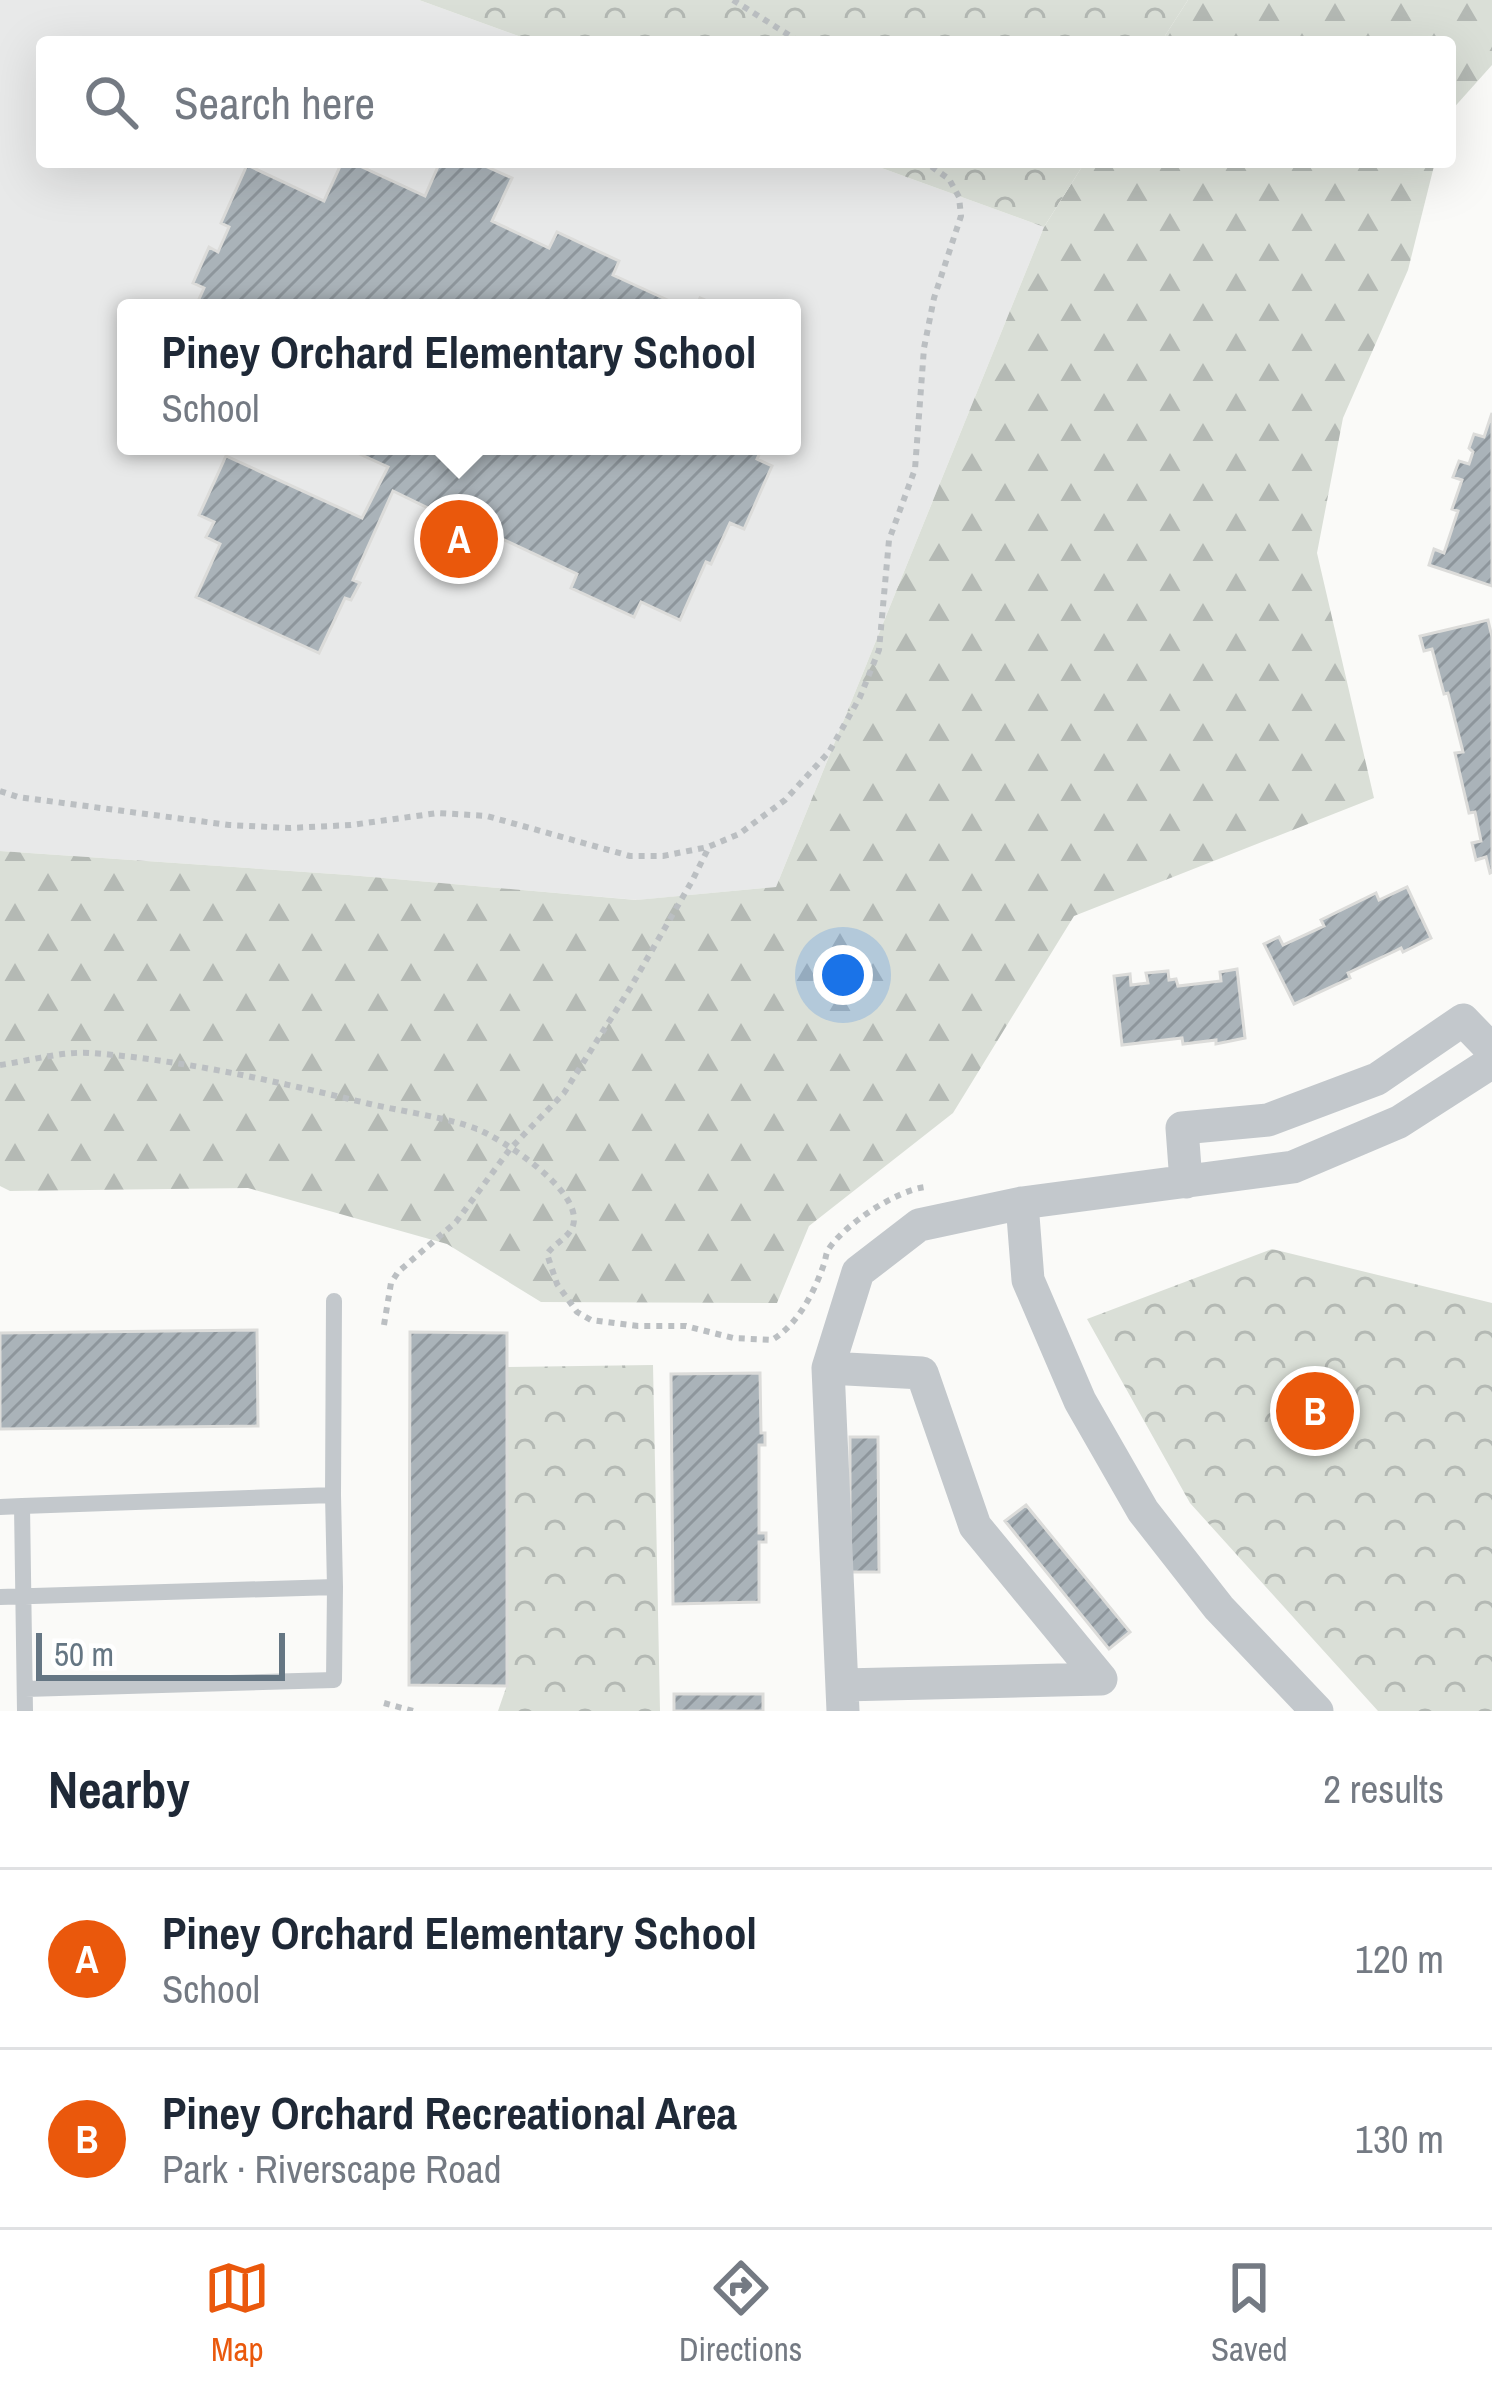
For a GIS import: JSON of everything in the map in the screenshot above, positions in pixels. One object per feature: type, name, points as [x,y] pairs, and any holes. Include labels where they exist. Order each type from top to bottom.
[{"type":"street","points":[[1186,1182],[1182,1128],[1268,1120],[1377,1079],[1463,1020],[1492,1049]]},
{"type":"street","points":[[828,1368],[922,1373],[976,1526],[1101,1679],[843,1698],[828,1368],[858,1271],[919,1225],[1022,1203],[1293,1167],[1399,1122],[1492,1062]]},
{"type":"street","points":[[1022,1203],[1028,1280],[1080,1401],[1143,1511],[1219,1608],[1317,1711]]},
{"type":"lane","points":[[25,1689],[334,1679],[334,1301]]},
{"type":"lane","points":[[0,1507],[333,1495]]},
{"type":"lane","points":[[22,1506],[25,1711]]},
{"type":"lane","points":[[0,1597],[335,1586]]},
{"type":"path","points":[[733,0],[790,36]]},
{"type":"path","points":[[0,791],[230,825],[351,825],[438,813],[487,817],[630,856],[708,848],[739,834],[785,800],[829,752],[860,698],[879,650],[889,540],[915,469],[924,348],[934,298],[961,216],[959,197],[949,179],[933,168]]},
{"type":"path","points":[[384,1325],[391,1283],[398,1272],[456,1222],[511,1149],[564,1093],[629,990],[708,848]]},
{"type":"path","points":[[0,1065],[86,1052],[247,1075],[476,1129],[556,1184],[570,1204],[574,1225],[548,1253],[557,1284],[577,1312],[612,1324],[686,1326],[750,1341],[772,1340],[796,1321],[824,1266],[827,1250],[848,1230],[904,1192],[936,1186]]},
{"type":"path","points":[[384,1702],[412,1711]]},
{"type":"shaded area","points":[[0,0],[419,0],[518,36],[36,36],[36,168],[882,168],[1044,227],[776,887],[637,900],[0,851]]},
{"type":"green space","points":[[419,0],[1188,0],[1165,36],[518,36]]},
{"type":"green space","points":[[1188,0],[1492,0],[1492,65],[1456,105],[1456,36],[1165,36]]},
{"type":"green space","points":[[882,168],[1081,168],[1044,227]]},
{"type":"green space","points":[[1081,168],[1434,168],[1408,270],[1343,418],[1317,553],[1374,798],[1074,916],[953,1113],[809,1226],[777,1303],[541,1302],[447,1244],[248,1188],[10,1191],[0,1186],[0,851],[636,900],[776,887],[1044,227]]},
{"type":"green space","points":[[1272,1249],[1492,1303],[1492,1711],[1378,1711],[1190,1503],[1087,1319]]},
{"type":"green space","points":[[653,1365],[660,1711],[498,1711],[507,1685],[501,1367]]},
{"type":"building","points":[[246,168],[324,201],[339,168],[364,168],[425,196],[437,168],[490,168],[512,178],[492,221],[549,248],[557,232],[619,261],[613,275],[665,299],[199,299],[204,288],[193,283],[209,247],[218,252],[229,227],[221,223]]},
{"type":"building","points":[[1492,413],[1492,586],[1429,565],[1434,549],[1444,553],[1458,511],[1452,509],[1462,480],[1453,477],[1459,461],[1469,464],[1474,434],[1484,437]]},
{"type":"building","points":[[362,455],[759,455],[757,459],[772,466],[744,529],[730,523],[680,620],[641,602],[634,617],[571,588],[577,574],[496,536],[489,552],[426,523],[432,510],[393,491],[353,580],[360,583],[351,600],[345,598],[319,653],[196,597],[220,544],[206,537],[214,522],[199,515],[226,456],[362,518],[388,467]]},
{"type":"building","points":[[1488,620],[1492,637],[1490,873],[1486,857],[1476,860],[1472,843],[1481,841],[1455,753],[1463,752],[1448,693],[1444,694],[1432,649],[1424,651],[1420,636]]},
{"type":"building","points":[[1407,887],[1431,938],[1348,973],[1350,978],[1294,1004],[1264,944],[1279,937],[1283,945],[1376,893],[1379,900]]},
{"type":"building","points":[[1237,969],[1245,1038],[1216,1044],[1216,1040],[1183,1044],[1182,1038],[1122,1045],[1114,976],[1130,974],[1131,985],[1148,983],[1146,973],[1168,971],[1169,980],[1176,979],[1178,986],[1221,981],[1220,972]]},
{"type":"building","points":[[257,1330],[258,1426],[0,1429],[0,1333]]},
{"type":"building","points":[[410,1332],[507,1333],[507,1686],[409,1685]]},
{"type":"building","points":[[760,1373],[765,1445],[759,1445],[759,1533],[766,1533],[766,1542],[759,1542],[759,1602],[673,1604],[671,1374]]},
{"type":"building","points":[[850,1437],[878,1437],[879,1572],[850,1572]]},
{"type":"building","points":[[1026,1505],[1130,1632],[1109,1649],[1005,1521]]},
{"type":"building","points":[[674,1694],[763,1694],[763,1711],[674,1711]]},
{"type":"place","name":"Piney Orchard Elementary School","points":[[459,539]]},
{"type":"place","name":"Piney Orchard Recreational Area","points":[[1315,1411]]}]
